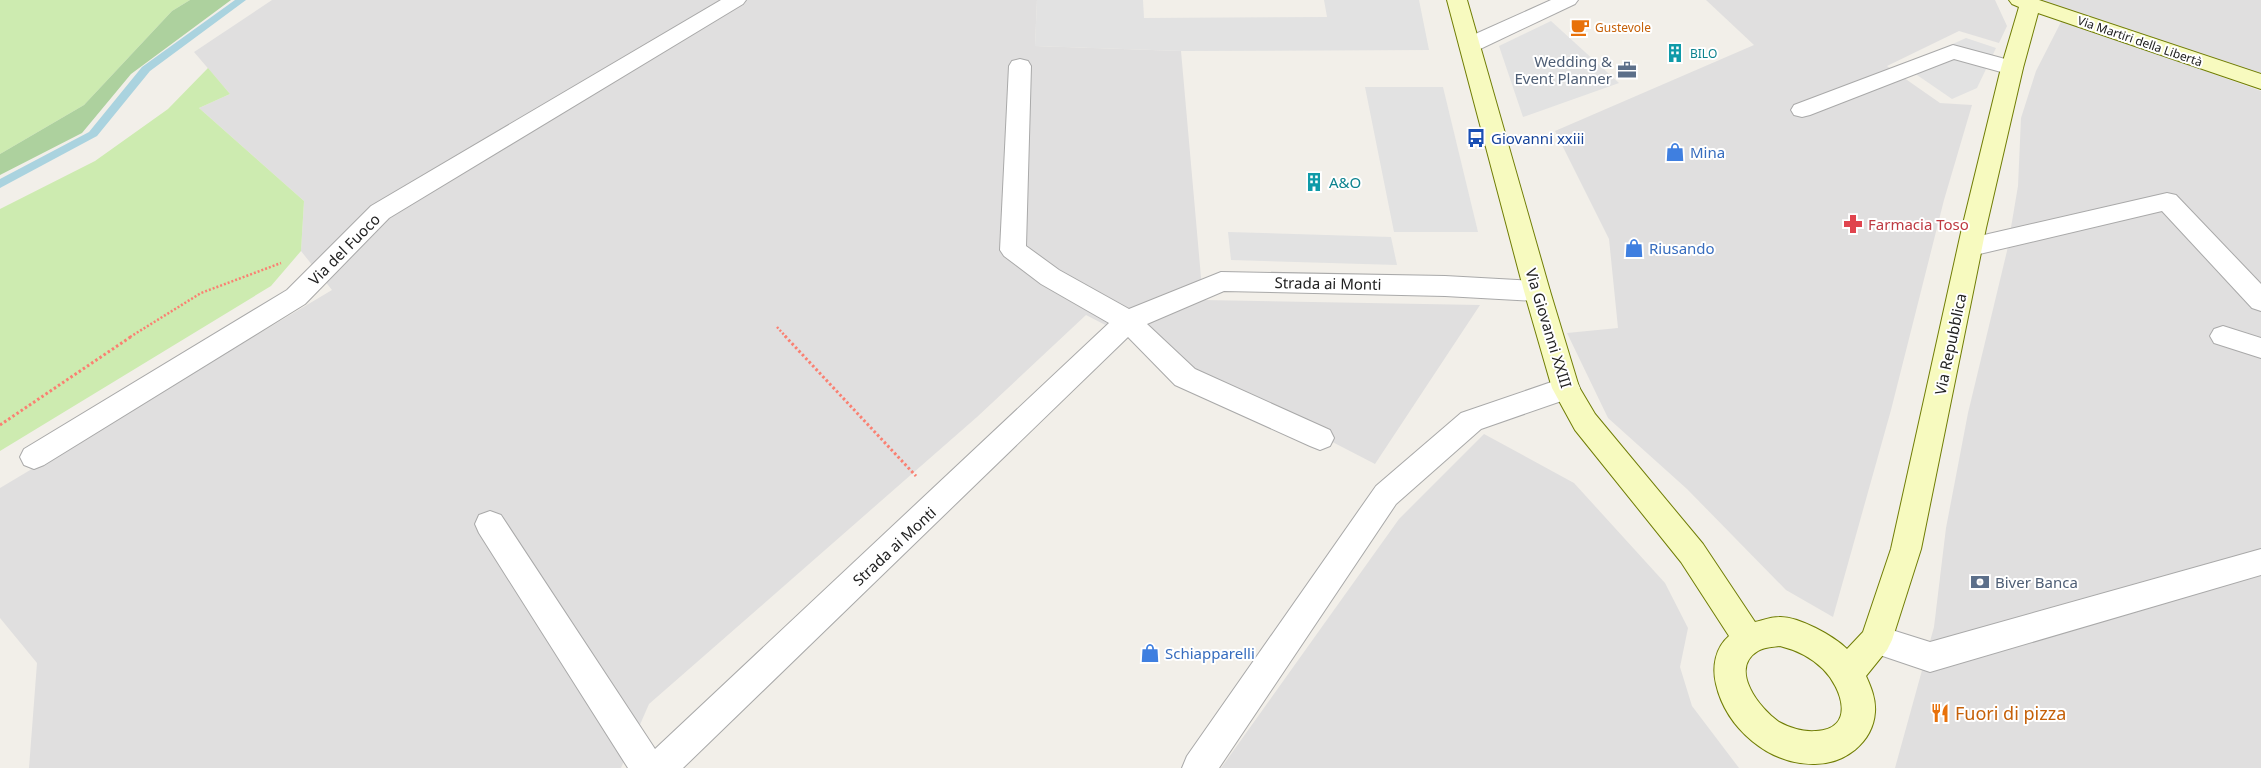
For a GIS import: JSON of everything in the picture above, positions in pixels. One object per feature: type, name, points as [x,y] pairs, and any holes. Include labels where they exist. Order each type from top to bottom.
[{"type":"main road","name":"Via Giovanni XXIII","points":[[1457,0],[1537,291],[1566,388],[1585,422],[1692,553],[1748,638]]},
{"type":"main road","name":"Via Repubblica","points":[[1847,673],[1876,640],[1906,549],[2025,2]]},
{"type":"main road","name":"Via Martiri della Libertà","points":[[2025,2],[2261,82]]},
{"type":"main road","points":[[1762,632],[1771,632],[1799,636],[1818,645],[1834,658],[1847,673],[1856,691],[1860,709],[1857,725],[1847,738],[1815,758],[1770,735],[1752,720],[1737,702],[1730,683],[1729,664],[1735,649],[1748,638],[1762,632]]},
{"type":"street","name":"Via del Fuoco","points":[[34,457],[296,297],[380,212],[736,0]]},
{"type":"street","points":[[1470,45],[1568,0]]},
{"type":"street","points":[[1802,110],[1953,52],[2012,68]]},
{"type":"street","points":[[1020,66],[1013,250],[1050,277],[1128,321],[1185,377],[1320,438]]},
{"type":"street","points":[[1971,247],[2167,201],[2261,301]]},
{"type":"street","name":"Strada ai Monti","points":[[659,768],[1128,321],[1221,281],[1445,286],[1537,291]]},
{"type":"street","points":[[2223,336],[2261,348]]},
{"type":"street","points":[[1199,768],[1386,495],[1471,421],[1566,388]]},
{"type":"street","points":[[490,524],[648,768]]},
{"type":"street","points":[[1876,640],[1930,657],[2261,562]]},
{"type":"path","points":[[0,425],[120,343],[200,292],[289,261]]},
{"type":"path","points":[[777,327],[940,502]]},
{"type":"shaded area","points":[[272,0],[1037,0],[1035,46],[1181,51],[1203,300],[1480,305],[1375,464],[1086,315],[977,417],[649,704],[621,768],[29,768],[37,663],[0,618],[0,488],[332,290],[301,251],[304,201],[199,108],[230,94],[194,52]]},
{"type":"shaded area","points":[[1037,0],[1143,0],[1144,18],[1327,17],[1324,0],[1419,0],[1429,50],[1181,51],[1035,46]]},
{"type":"shaded area","points":[[1706,0],[1995,0],[2007,26],[1999,43],[1959,31],[1887,66],[1940,103],[1972,105],[1944,200],[1891,410],[1833,617],[1786,590],[1687,489],[1608,418],[1567,333],[1618,328],[1609,239],[1555,131],[1754,45]]},
{"type":"shaded area","points":[[2040,0],[2261,0],[2261,76],[2066,10]]},
{"type":"shaded area","points":[[2062,20],[2261,91],[2261,768],[1895,768],[1934,627],[1946,528],[1968,413],[2007,251],[2018,186],[2021,118],[2036,71]]},
{"type":"shaded area","points":[[1551,21],[1619,83],[1523,117],[1499,46]]},
{"type":"shaded area","points":[[1966,38],[1996,48],[1977,88],[1952,99],[1904,66]]},
{"type":"shaded area","points":[[1365,87],[1443,87],[1478,232],[1394,232]]},
{"type":"shaded area","points":[[1228,232],[1391,237],[1397,265],[1231,260]]},
{"type":"shaded area","points":[[1484,434],[1574,483],[1665,583],[1688,628],[1680,667],[1692,706],[1739,768],[1221,768],[1399,519]]},
{"type":"green space","points":[[0,0],[190,0],[172,11],[84,105],[0,154]]},
{"type":"green space","points":[[190,0],[231,0],[131,74],[82,133],[0,175],[0,154],[84,105],[172,11]]},
{"type":"green space","points":[[208,68],[230,94],[199,108],[304,201],[301,251],[271,286],[0,451],[0,209],[95,161],[168,109]]},
{"type":"waterway","points":[[0,184],[93,134],[146,69],[241,0]]},
{"type":"place","name":"Gustevole","points":[[1580,27]]},
{"type":"place","name":"BILO","points":[[1675,53]]},
{"type":"place","name":"Wedding & Event Planner","points":[[1627,70]]},
{"type":"place","name":"Giovanni xxiii","points":[[1476,138]]},
{"type":"place","name":"Mina","points":[[1675,152]]},
{"type":"place","name":"A&O","points":[[1314,182]]},
{"type":"place","name":"Farmacia Toso","points":[[1853,224]]},
{"type":"place","name":"Riusando","points":[[1634,248]]},
{"type":"place","name":"Biver Banca","points":[[1980,582]]},
{"type":"place","name":"Schiapparelli","points":[[1150,653]]},
{"type":"place","name":"Fuori di pizza","points":[[1940,713]]}]
